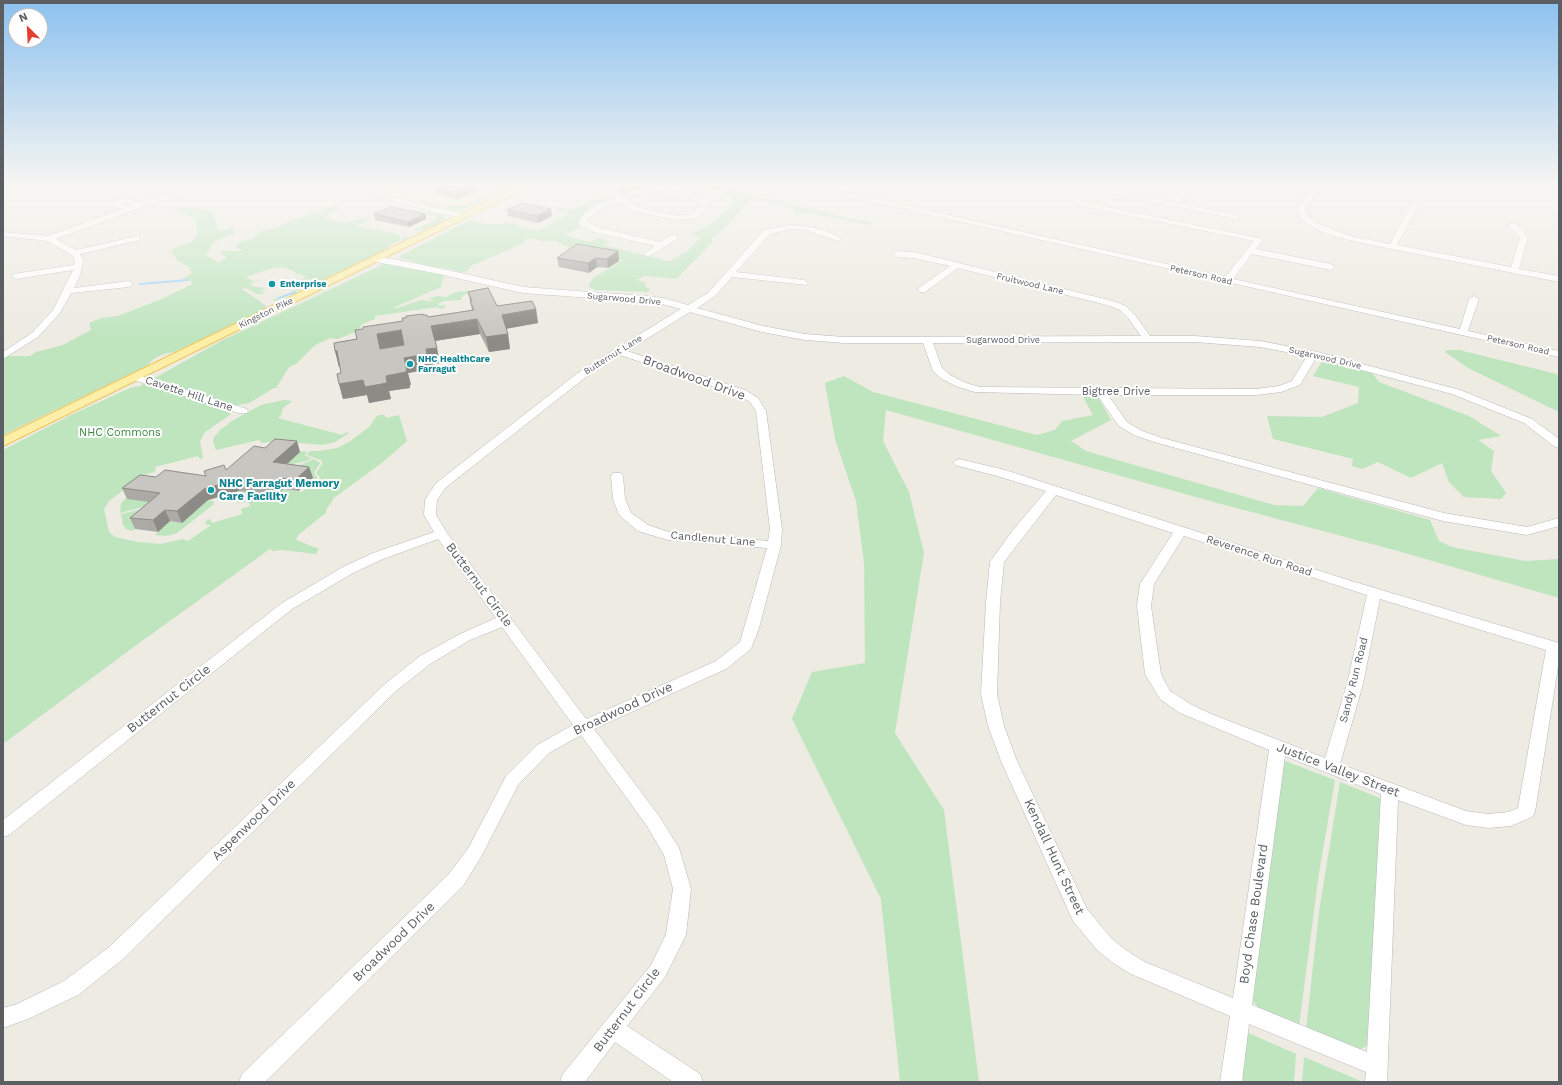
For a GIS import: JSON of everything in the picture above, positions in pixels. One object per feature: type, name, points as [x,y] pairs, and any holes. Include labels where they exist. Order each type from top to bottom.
[{"type":"main road","name":"Kingston Pike","points":[[3,442],[427,235]]},
{"type":"street","points":[[3,356],[35,335],[48,323],[57,311],[77,273],[79,260],[75,253],[49,239],[9,235]]},
{"type":"street","points":[[49,239],[61,235]]},
{"type":"street","points":[[617,235],[662,245]]},
{"type":"street","name":"Butternut Lane","points":[[441,534],[430,515],[431,500],[440,486],[565,386],[618,351],[711,295],[764,235]]},
{"type":"street","name":"Butternut Lane","points":[[828,235],[838,239]]},
{"type":"street","name":"Peterson Road","points":[[1024,235],[1559,354]]},
{"type":"street","points":[[1227,280],[1259,240],[1233,235]]},
{"type":"street","points":[[1338,235],[1348,238],[1559,279]]},
{"type":"street","points":[[1392,246],[1398,235]]},
{"type":"street","points":[[1514,270],[1524,237],[1522,235]]},
{"type":"street","points":[[648,254],[674,237]]},
{"type":"street","points":[[75,253],[137,238]]},
{"type":"street","points":[[1251,251],[1331,267]]},
{"type":"street","name":"Fruitwood Lane","points":[[897,254],[914,255],[1110,303],[1123,308],[1132,317],[1148,340]]},
{"type":"street","name":"Sugarwood Drive","points":[[380,258],[523,290],[645,299],[690,309],[762,330],[805,337],[844,340],[1195,339],[1260,344],[1313,354],[1456,392],[1528,421],[1559,445]]},
{"type":"street","points":[[922,290],[956,266]]},
{"type":"street","points":[[16,276],[78,267]]},
{"type":"street","points":[[731,274],[804,283]]},
{"type":"street","points":[[68,291],[129,284]]},
{"type":"street","points":[[1464,333],[1474,299]]},
{"type":"street","name":"Bigtree Drive","points":[[927,340],[937,369],[946,377],[978,390],[1256,392],[1281,389],[1296,383],[1313,354]]},
{"type":"street","name":"Broadwood Drive","points":[[250,1082],[456,880],[476,852],[512,780],[543,749],[582,727],[721,665],[746,645],[774,545],[776,529],[761,411],[754,400],[741,392],[618,351]]},
{"type":"street","name":"Cavette Hill Lane","points":[[135,377],[243,411]]},
{"type":"street","points":[[1100,392],[1123,424],[1138,434],[1158,440],[1443,516],[1526,531],[1559,522]]},
{"type":"street","name":"Reverence Run Road","points":[[960,463],[1001,472],[1181,531],[1556,648]]},
{"type":"street","name":"Candlenut Lane","points":[[617,476],[619,498],[625,515],[643,528],[668,536],[774,545]]},
{"type":"street","name":"Kendall Hunt Street","points":[[1053,490],[1000,556],[996,568],[989,681],[992,711],[1009,761],[1080,915],[1090,929],[1104,944],[1120,957],[1138,968],[1240,1010],[1376,1074]]},
{"type":"street","name":"Justice Valley Street","points":[[1181,531],[1147,584],[1144,606],[1153,674],[1165,695],[1186,709],[1390,790],[1466,818],[1488,821],[1511,819],[1526,812],[1556,648]]},
{"type":"street","name":"Butternut Circle","points":[[3,830],[286,606],[348,570],[378,556],[441,534],[582,727],[653,821],[673,853],[682,889],[676,935],[658,971],[571,1082]]},
{"type":"street","name":"Sandy Run Road","points":[[1331,767],[1355,684],[1374,592]]},
{"type":"street","name":"Aspenwood Drive","points":[[3,1018],[21,1012],[71,988],[115,954],[391,687],[425,660],[465,637],[505,620]]},
{"type":"street","name":"Boyd Chase Boulevard","points":[[1231,1082],[1278,746]]},
{"type":"street","points":[[1376,1074],[1390,790]]},
{"type":"street","points":[[613,1029],[692,1082]]},
{"type":"green space","points":[[198,235],[230,235],[214,242],[206,255],[219,263],[227,257],[222,254],[222,251],[243,251],[237,248],[236,245],[242,241],[254,238],[257,235],[397,235],[402,239],[372,256],[373,257],[275,301],[272,300],[306,286],[316,279],[301,280],[306,277],[299,274],[293,275],[297,273],[284,267],[276,267],[246,277],[253,281],[260,280],[252,283],[252,286],[266,288],[261,291],[266,292],[261,294],[257,294],[246,288],[242,289],[265,305],[266,307],[262,310],[174,352],[157,357],[147,366],[3,435],[3,359],[8,356],[30,356],[36,352],[63,345],[91,330],[89,323],[101,318],[118,316],[164,298],[192,284],[191,281],[182,279],[191,274],[190,268],[178,261],[171,250],[191,242]]},
{"type":"green space","points":[[442,235],[566,235],[589,242],[599,238],[609,241],[604,245],[671,261],[686,252],[701,237],[693,235],[716,235],[712,238],[712,243],[676,279],[645,276],[637,280],[646,283],[645,287],[650,289],[648,292],[595,290],[588,286],[593,278],[623,260],[568,247],[556,241],[541,241],[532,238],[524,240],[524,243],[471,266],[467,271],[460,272],[441,267],[438,269],[398,257]]},
{"type":"green space","name":"NHC Commons","points":[[386,263],[444,275],[441,287],[393,308],[421,300],[434,301],[429,298],[438,296],[446,297],[456,292],[468,291],[470,293],[462,296],[461,300],[444,301],[439,303],[439,306],[446,305],[444,308],[439,309],[438,307],[375,316],[375,319],[362,324],[358,331],[337,339],[330,338],[315,345],[296,364],[289,367],[276,388],[249,403],[237,405],[227,410],[230,411],[230,415],[205,432],[200,441],[203,458],[200,459],[198,456],[155,467],[156,471],[142,476],[109,501],[104,509],[109,532],[115,537],[138,542],[161,544],[183,539],[188,541],[211,525],[205,524],[207,520],[210,519],[212,523],[242,514],[241,509],[250,506],[248,501],[238,503],[236,499],[239,497],[237,491],[271,496],[274,499],[278,497],[278,493],[283,489],[302,492],[309,486],[312,486],[320,477],[316,473],[322,464],[322,461],[307,455],[310,451],[337,448],[349,442],[369,427],[379,415],[385,415],[386,418],[399,415],[407,441],[383,462],[334,498],[326,510],[327,512],[298,535],[296,540],[319,549],[316,554],[282,550],[272,551],[270,549],[135,646],[3,744],[3,450],[71,415],[130,388],[140,386],[221,341]]},
{"type":"green space","points":[[1447,350],[1459,350],[1557,374],[1559,377],[1559,412],[1468,368],[1445,352]]},
{"type":"green space","points":[[1327,359],[1370,370],[1379,382],[1469,416],[1501,436],[1478,440],[1494,451],[1491,471],[1506,493],[1501,499],[1464,497],[1449,482],[1442,463],[1411,478],[1378,462],[1362,469],[1352,466],[1353,459],[1273,439],[1267,416],[1322,417],[1358,403],[1359,387],[1313,376],[1322,361]]},
{"type":"green space","points":[[844,376],[873,392],[1037,435],[1055,430],[1062,421],[1093,415],[1083,397],[1098,397],[1111,420],[1071,441],[1086,451],[1274,505],[1303,506],[1318,488],[1430,520],[1439,541],[1452,547],[1525,561],[1559,559],[1559,598],[1398,551],[1210,501],[886,410],[883,441],[909,492],[924,553],[895,733],[944,810],[979,1082],[900,1082],[881,899],[792,719],[812,672],[865,663],[864,563],[856,501],[835,439],[825,383]]},
{"type":"green space","points":[[284,400],[292,401],[283,408],[281,415],[278,418],[342,435],[347,432],[349,433],[335,442],[322,445],[278,441],[262,443],[259,440],[216,450],[213,441],[214,437],[230,422],[261,405]]},
{"type":"green space","points":[[301,451],[307,452],[305,456],[312,458],[306,461],[284,466]]},
{"type":"green space","points":[[314,459],[320,463],[314,473],[317,479],[295,476],[302,470],[300,465]]},
{"type":"green space","points":[[132,493],[162,504],[120,513],[121,503]]},
{"type":"green space","points":[[208,500],[213,501],[214,504],[177,533],[167,536],[155,535],[170,521],[182,523]]},
{"type":"green space","points":[[138,510],[139,515],[135,529],[132,531],[126,529],[123,525],[121,514]]},
{"type":"green space","points":[[1285,761],[1335,780],[1319,873],[1299,1026],[1259,1009],[1251,998],[1282,763]]},
{"type":"green space","points":[[1340,782],[1382,799],[1367,1046],[1359,1050],[1306,1029],[1319,912]]},
{"type":"green space","points":[[1246,1032],[1296,1054],[1294,1082],[1238,1082]]},
{"type":"green space","points":[[1304,1057],[1363,1082],[1302,1082]]},
{"type":"building","points":[[577,244],[618,251],[607,259],[596,258],[588,263],[557,258]]},
{"type":"building","points":[[488,288],[497,306],[532,301],[536,309],[502,315],[508,334],[486,337],[477,319],[431,326],[437,348],[426,349],[427,354],[404,358],[407,370],[406,372],[386,376],[387,383],[365,387],[363,380],[339,384],[337,374],[341,373],[334,343],[357,339],[355,330],[363,329],[363,327],[403,321],[402,318],[406,318],[406,316],[423,314],[427,315],[428,317],[474,310],[468,292]],"holes":[[[401,330],[404,345],[380,349],[377,334]]]},
{"type":"building","points":[[275,439],[297,441],[273,462],[309,467],[295,480],[279,478],[271,485],[235,480],[204,489],[177,511],[165,510],[153,520],[130,518],[160,493],[122,488],[140,475],[156,477],[165,470],[206,476],[204,471],[224,465],[226,470],[254,446],[265,448]]},
{"type":"waterway","points":[[140,284],[188,280]]},
{"type":"waterway","points":[[279,298],[295,292]]},
{"type":"place","name":"Enterprise","points":[[272,284]]},
{"type":"place","name":"NHC HealthCare Farragut","points":[[410,364]]},
{"type":"place","name":"NHC Farragut Memory Care Facility","points":[[211,490]]}]
